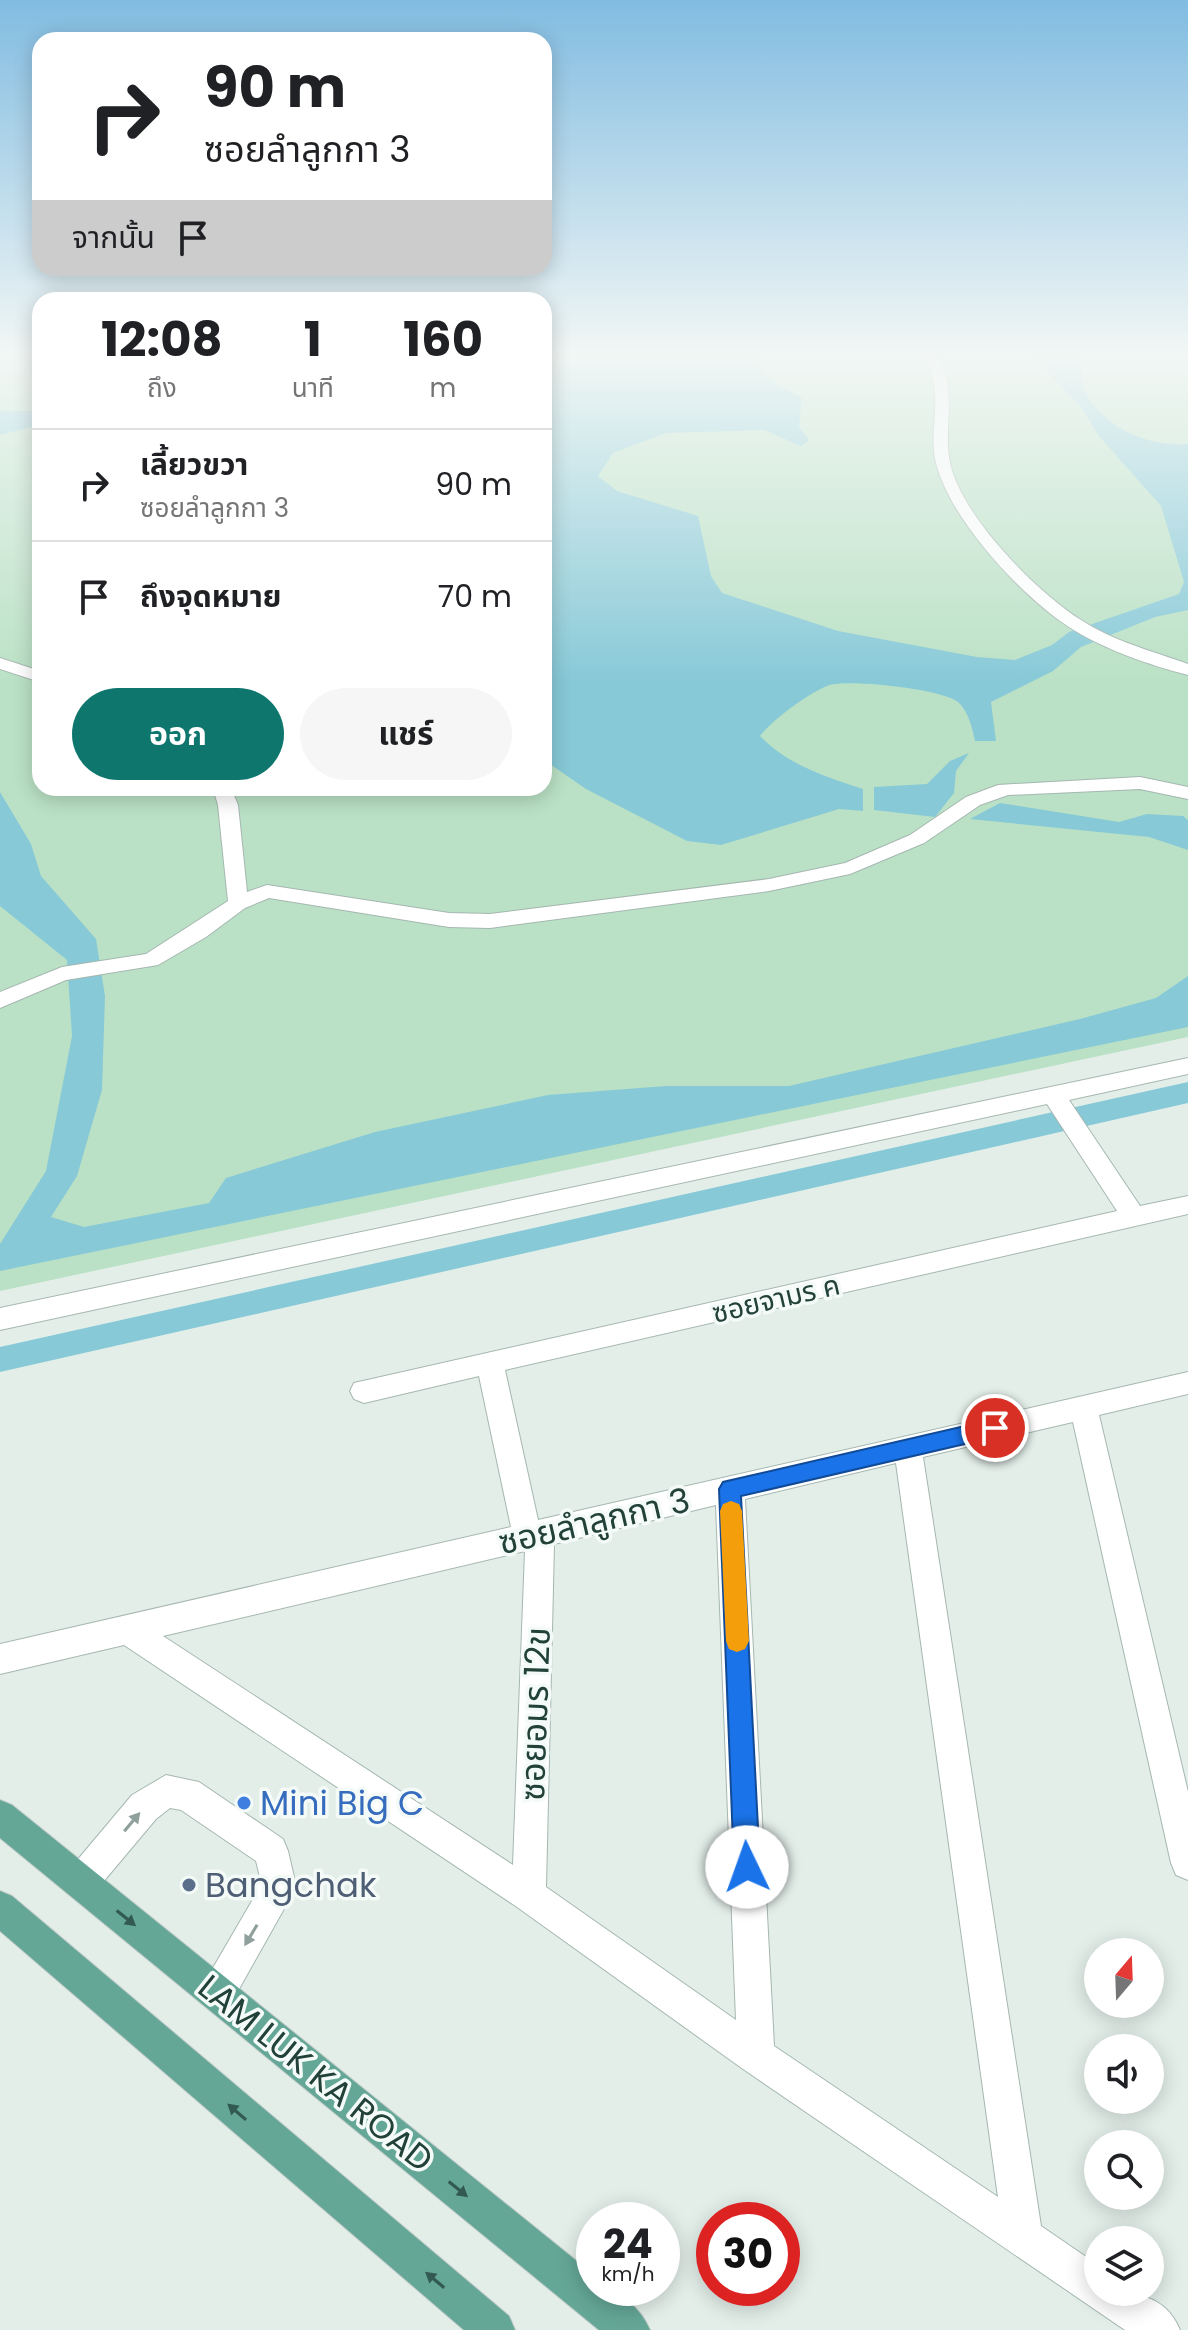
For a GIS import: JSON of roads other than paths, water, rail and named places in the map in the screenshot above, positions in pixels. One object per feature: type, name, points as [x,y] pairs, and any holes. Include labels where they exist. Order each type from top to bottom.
[{"type":"main road","name":"LAM LUK KA ROAD","points":[[0,1817],[630,2330]]},
{"type":"main road","points":[[0,1908],[495,2330]]},
{"type":"street","points":[[944,465],[951,488],[973,522],[1015,569],[1075,623],[1188,670]]},
{"type":"street","points":[[0,663],[32,674]]},
{"type":"street","points":[[0,1001],[62,974],[111,969],[151,960],[199,932],[238,903],[267,891],[449,920],[490,921],[542,916],[769,885],[850,868],[917,839],[973,801],[1005,789],[1140,783],[1188,793]]},
{"type":"street","points":[[225,796],[238,903]]},
{"type":"street","points":[[0,1319],[1066,1113],[1188,1066]]},
{"type":"street","points":[[1066,1113],[1134,1218]]},
{"type":"street","name":"ซอยจามร ค","points":[[364,1391],[1188,1205]]},
{"type":"street","name":"ซอยอมร 12ข","points":[[490,1363],[533,1534],[529,1895]]},
{"type":"street","name":"ซอยลำลูกกา 3","points":[[0,1659],[1188,1383]]},
{"type":"street","points":[[1083,1407],[1188,1863]]},
{"type":"street","points":[[908,1448],[1023,2237]]},
{"type":"street","points":[[730,1489],[756,2056]]},
{"type":"street","points":[[127,1629],[529,1895],[756,2056],[1084,2278]]},
{"type":"street","points":[[81,1882],[144,1807],[166,1791],[187,1794],[271,1851],[277,1877],[272,1900],[217,1992]]},
{"type":"street","points":[[1125,2306],[1160,2330]]},
{"type":"water","points":[[552,465],[605,465],[598,476],[617,491],[698,516],[711,576],[722,593],[838,631],[977,657],[1015,660],[1052,645],[1069,632],[1179,594],[1184,582],[1161,506],[1124,465],[1188,465],[1188,610],[1155,617],[1081,647],[1053,671],[991,702],[996,741],[975,741],[965,710],[949,697],[916,689],[841,683],[813,693],[760,736],[794,762],[863,789],[863,811],[839,809],[721,845],[687,841],[586,789],[552,766]]},
{"type":"water","points":[[969,753],[956,771],[954,793],[935,817],[874,810],[874,787],[927,784],[950,761]]},
{"type":"water","points":[[0,792],[31,844],[41,876],[96,939],[105,996],[102,1090],[77,1176],[51,1217],[84,1227],[209,1203],[226,1178],[375,1132],[548,1095],[666,1086],[789,1086],[1080,1019],[1156,998],[1188,976],[1188,1027],[0,1271],[0,1244],[46,1171],[72,1036],[67,960],[0,906]]},
{"type":"water","points":[[1000,803],[1119,822],[1147,814],[1183,816],[1188,820],[1188,850],[1149,837],[970,819]]},
{"type":"water","points":[[1188,1082],[1188,1103],[0,1372],[0,1347]]},
{"type":"place","name":"Mini Big C","points":[[244,1803]]},
{"type":"place","name":"Bangchak","points":[[189,1885]]}]
